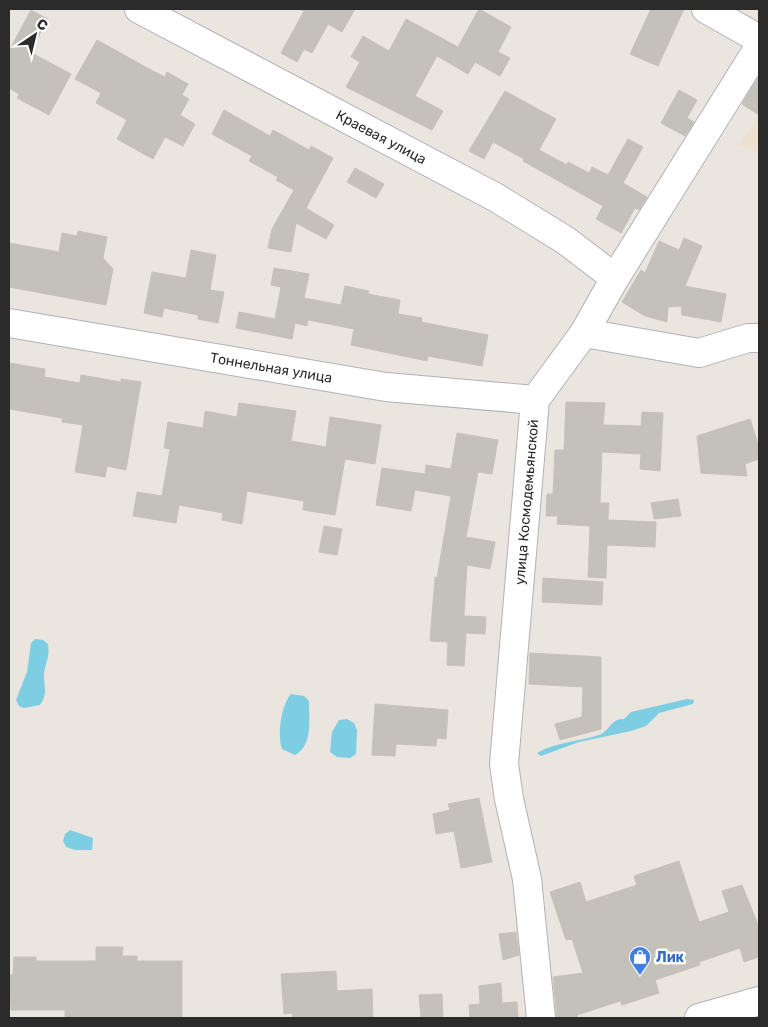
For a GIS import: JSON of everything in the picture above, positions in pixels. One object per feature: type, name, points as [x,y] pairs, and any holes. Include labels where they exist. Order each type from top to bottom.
[{"type":"street","name":"Краевая улица","points":[[139,9],[495,197],[565,240],[616,278]]},
{"type":"street","points":[[706,9],[759,38]]},
{"type":"street","name":"улица Космодемьянской","points":[[540,1018],[527,879],[509,799],[504,764],[535,400],[584,333],[759,47]]},
{"type":"street","name":"Тоннельная улица","points":[[9,323],[386,387],[535,400]]},
{"type":"street","points":[[584,333],[699,353],[748,338],[759,338]]},
{"type":"street","points":[[699,1018],[759,1001]]},
{"type":"shaded area","points":[[759,113],[759,153],[739,145]]},
{"type":"water","points":[[35,639],[43,640],[48,644],[48,656],[44,673],[45,693],[40,705],[24,708],[19,706],[16,700],[27,672],[31,643]]},
{"type":"water","points":[[291,694],[304,696],[309,701],[309,731],[307,739],[301,751],[295,755],[282,749],[280,736],[282,713]]},
{"type":"water","points":[[687,699],[694,700],[693,704],[659,713],[646,726],[579,742],[541,756],[537,753],[559,744],[599,735],[616,721],[624,719],[631,712]]},
{"type":"water","points":[[347,719],[354,723],[357,730],[356,754],[350,758],[337,757],[330,752],[332,732],[339,720]]},
{"type":"water","points":[[70,830],[93,838],[92,850],[75,850],[66,847],[63,841],[65,834]]},
{"type":"building","points":[[299,9],[355,9],[342,32],[328,24],[312,53],[304,49],[297,62],[281,53],[304,11]]},
{"type":"building","points":[[479,9],[511,27],[498,52],[510,58],[500,76],[475,62],[468,74],[437,56],[415,96],[443,111],[432,130],[346,87],[360,62],[351,57],[363,36],[389,51],[406,19],[458,47]]},
{"type":"building","points":[[651,9],[684,9],[658,66],[630,54]]},
{"type":"building","points":[[31,10],[48,19],[30,52],[71,74],[49,115],[17,98],[19,94],[9,88],[9,51]]},
{"type":"building","points":[[97,40],[165,77],[167,72],[188,84],[182,95],[189,99],[180,115],[195,124],[183,146],[165,137],[153,159],[117,139],[127,120],[96,103],[101,93],[75,79]]},
{"type":"building","points":[[759,76],[759,115],[742,104]]},
{"type":"building","points":[[679,90],[697,100],[687,118],[694,122],[685,136],[661,123]]},
{"type":"building","points":[[505,91],[556,119],[539,150],[567,165],[568,162],[589,173],[592,167],[608,175],[628,139],[643,147],[623,183],[647,197],[639,210],[635,208],[621,233],[596,219],[603,206],[493,142],[484,159],[469,151]]},
{"type":"building","points":[[224,110],[270,136],[273,130],[309,150],[311,146],[333,158],[306,208],[334,225],[326,239],[296,223],[291,252],[268,248],[272,229],[294,190],[276,180],[278,177],[249,161],[252,156],[212,134]]},
{"type":"building","points":[[355,168],[384,184],[376,198],[347,182]]},
{"type":"building","points":[[78,231],[107,237],[103,258],[113,269],[106,305],[9,287],[9,243],[59,252],[62,233],[77,236]]},
{"type":"building","points":[[684,238],[702,246],[685,286],[726,294],[721,322],[682,315],[681,306],[668,307],[667,322],[645,316],[622,302],[641,270],[645,273],[659,241],[679,250]]},
{"type":"building","points":[[191,250],[216,255],[210,290],[224,292],[218,323],[198,319],[198,315],[164,308],[162,317],[144,313],[152,272],[186,278]]},
{"type":"building","points":[[274,268],[309,274],[304,298],[341,305],[345,286],[369,291],[368,294],[400,300],[398,314],[422,318],[421,322],[488,335],[482,366],[428,356],[427,361],[351,345],[354,329],[308,320],[307,326],[295,323],[292,339],[236,328],[239,312],[275,319],[281,287],[271,285]]},
{"type":"building","points":[[9,363],[45,369],[44,377],[80,383],[81,375],[121,382],[121,379],[141,382],[126,470],[107,466],[105,477],[75,472],[83,425],[62,422],[62,418],[9,409]]},
{"type":"building","points":[[566,402],[605,403],[603,425],[641,426],[642,412],[663,413],[660,471],[640,469],[641,454],[602,452],[600,503],[609,503],[608,520],[656,522],[655,547],[607,545],[606,578],[588,577],[590,526],[557,524],[558,516],[546,516],[547,494],[553,494],[555,450],[564,450]]},
{"type":"building","points":[[239,403],[296,411],[291,441],[326,447],[330,417],[381,425],[375,464],[345,459],[335,515],[303,510],[304,501],[247,491],[242,524],[222,520],[223,513],[179,505],[176,523],[133,516],[137,492],[162,496],[170,449],[164,448],[168,422],[203,428],[205,411],[237,417]]},
{"type":"building","points":[[750,419],[759,447],[759,459],[745,464],[747,476],[701,473],[697,436]]},
{"type":"building","points":[[457,433],[498,440],[492,474],[478,472],[466,537],[495,542],[490,569],[467,565],[464,616],[486,617],[485,634],[466,633],[464,666],[447,665],[448,642],[430,641],[435,577],[437,578],[451,496],[415,490],[411,511],[376,505],[382,468],[425,474],[426,465],[451,469]]},
{"type":"building","points":[[678,499],[681,516],[654,519],[651,503]]},
{"type":"building","points":[[324,526],[342,529],[337,555],[319,552]]},
{"type":"building","points":[[543,578],[603,582],[602,605],[542,602]]},
{"type":"building","points":[[530,653],[601,657],[601,729],[560,740],[555,724],[582,717],[583,687],[529,684]]},
{"type":"building","points":[[375,704],[448,710],[446,739],[437,738],[436,746],[396,744],[395,756],[372,755]]},
{"type":"building","points":[[479,798],[492,862],[461,868],[454,831],[436,834],[433,814],[450,810],[448,804]]},
{"type":"building","points":[[679,861],[699,922],[729,912],[722,891],[742,885],[759,927],[759,957],[744,962],[740,948],[699,962],[700,965],[655,980],[659,993],[622,1005],[620,1001],[577,1015],[577,1018],[557,1018],[553,977],[583,973],[572,939],[566,940],[550,892],[580,882],[586,902],[637,885],[634,876]]},
{"type":"building","points":[[516,932],[519,955],[503,960],[499,934]]},
{"type":"building","points":[[96,947],[123,947],[122,956],[137,956],[137,961],[182,961],[182,1018],[65,1018],[65,1010],[11,1010],[9,975],[13,975],[14,957],[36,957],[36,961],[96,961]]},
{"type":"building","points":[[336,971],[337,991],[372,989],[373,1018],[293,1018],[292,1013],[284,1014],[281,974]]},
{"type":"building","points":[[501,983],[502,1003],[517,1002],[518,1018],[470,1018],[469,1005],[480,1004],[479,986]]},
{"type":"building","points":[[442,994],[443,1018],[421,1018],[419,995]]},
{"type":"place","name":"Лик","points":[[640,976]]}]
